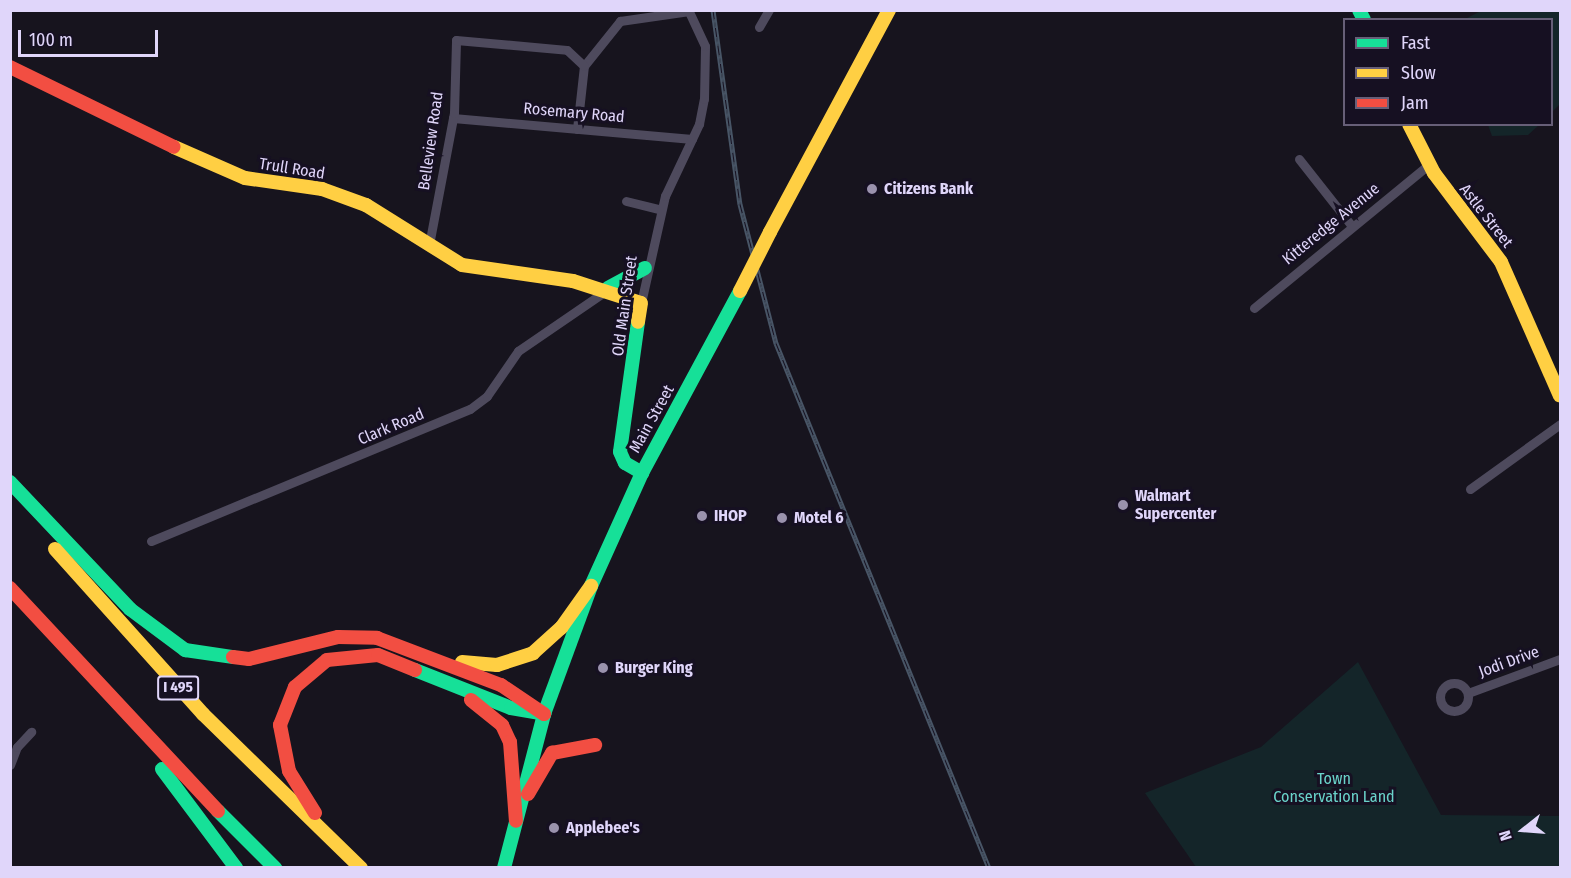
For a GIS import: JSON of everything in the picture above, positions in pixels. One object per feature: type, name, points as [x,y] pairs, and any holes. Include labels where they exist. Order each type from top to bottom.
[{"type":"main road","name":"Main Street","points":[[504,867],[544,714],[591,586],[642,473],[889,10]]},
{"type":"main road","name":"Trull Road","points":[[10,67],[222,170],[322,189],[366,205],[429,246],[478,270],[608,288],[640,303]]},
{"type":"main road","name":"Astle Street","points":[[1410,126],[1429,164],[1501,262],[1560,396]]},
{"type":"main road","points":[[608,288],[645,268]]},
{"type":"main road","name":"Old Main Street","points":[[640,303],[620,452],[624,463],[642,473]]},
{"type":"main road","points":[[10,482],[130,609],[185,650],[249,659],[357,636],[437,657],[487,666],[523,658],[561,628],[591,586]]},
{"type":"main road","name":"I 495","points":[[10,495],[195,706],[361,867]]},
{"type":"main road","points":[[10,588],[80,667],[275,867]]},
{"type":"main road","points":[[361,867],[312,810],[289,771],[280,733],[288,699],[316,666],[351,653],[388,658],[447,684],[544,714]]},
{"type":"main road","points":[[437,657],[514,691],[544,714]]},
{"type":"main road","points":[[80,667],[236,867]]},
{"type":"main road","points":[[447,684],[502,725],[513,756],[516,821]]},
{"type":"main road","points":[[516,821],[552,753],[595,745]]},
{"type":"street","points":[[759,27],[769,10]]},
{"type":"street","points":[[577,129],[584,66],[620,21],[688,11]]},
{"type":"street","name":"Old Main Street","points":[[640,303],[645,268],[661,210],[692,139],[704,99],[705,46],[688,11]]},
{"type":"street","name":"Belleview Road","points":[[429,246],[453,118],[456,40],[567,50],[584,66]]},
{"type":"street","name":"Rosemary Road","points":[[453,118],[692,139]]},
{"type":"street","points":[[1299,159],[1352,226]]},
{"type":"street","name":"Kitteredge Avenue","points":[[1254,308],[1429,164]]},
{"type":"street","points":[[626,201],[661,210]]},
{"type":"street","name":"Clark Road","points":[[151,541],[470,409],[487,396],[518,351],[608,288]]},
{"type":"street","points":[[1470,489],[1560,424]]},
{"type":"street","name":"Jodi Drive","points":[[1468,693],[1560,659]]},
{"type":"street","points":[[10,765],[17,747],[32,732]]},
{"type":"green space","points":[[1481,11],[1560,11],[1560,104],[1553,111],[1553,18],[1467,18]]},
{"type":"green space","points":[[1489,126],[1538,126],[1528,135],[1492,136]]},
{"type":"green space","name":"Town Conservation Land","points":[[1358,662],[1441,815],[1560,816],[1560,867],[1196,867],[1145,793],[1261,747]]},
{"type":"railway","points":[[713,10],[740,204],[776,343],[989,868]]},
{"type":"traffic: fast","points":[[1359,10],[1363,18]]},
{"type":"traffic: fast","points":[[608,288],[645,268]]},
{"type":"traffic: fast","points":[[504,868],[544,714],[591,586],[642,473],[740,291]]},
{"type":"traffic: fast","points":[[638,322],[620,452],[625,463],[642,473]]},
{"type":"traffic: fast","points":[[10,482],[130,609],[185,650],[233,657]]},
{"type":"traffic: fast","points":[[415,670],[511,708],[544,714]]},
{"type":"traffic: fast","points":[[162,769],[236,868]]},
{"type":"traffic: fast","points":[[218,811],[275,868]]},
{"type":"traffic: slow","points":[[770,232],[889,10]]},
{"type":"traffic: slow","points":[[1410,126],[1434,173],[1501,262],[1560,396]]},
{"type":"traffic: slow","points":[[174,147],[245,178],[322,189],[366,205],[462,265],[573,281],[641,303],[638,322]]},
{"type":"traffic: slow","points":[[740,291],[770,232]]},
{"type":"traffic: slow","points":[[55,549],[203,714],[361,868]]},
{"type":"traffic: slow","points":[[462,662],[497,665],[533,653],[561,628],[591,586]]},
{"type":"traffic: jam","points":[[10,67],[174,147]]},
{"type":"traffic: jam","points":[[10,588],[218,811]]},
{"type":"traffic: jam","points":[[233,657],[249,659],[338,637],[377,638],[501,685],[544,714]]},
{"type":"traffic: jam","points":[[315,813],[289,771],[280,725],[295,687],[327,660],[378,655],[415,670]]},
{"type":"traffic: jam","points":[[471,700],[502,725],[510,742],[516,821]]},
{"type":"traffic: jam","points":[[528,794],[552,753],[595,745]]},
{"type":"place","name":"Citizens Bank","points":[[872,189]]},
{"type":"place","name":"Walmart Supercenter","points":[[1123,505]]},
{"type":"place","name":"IHOP","points":[[702,516]]},
{"type":"place","name":"Motel 6","points":[[782,518]]},
{"type":"place","name":"Burger King","points":[[603,668]]},
{"type":"place","name":"Applebee's","points":[[554,828]]}]
